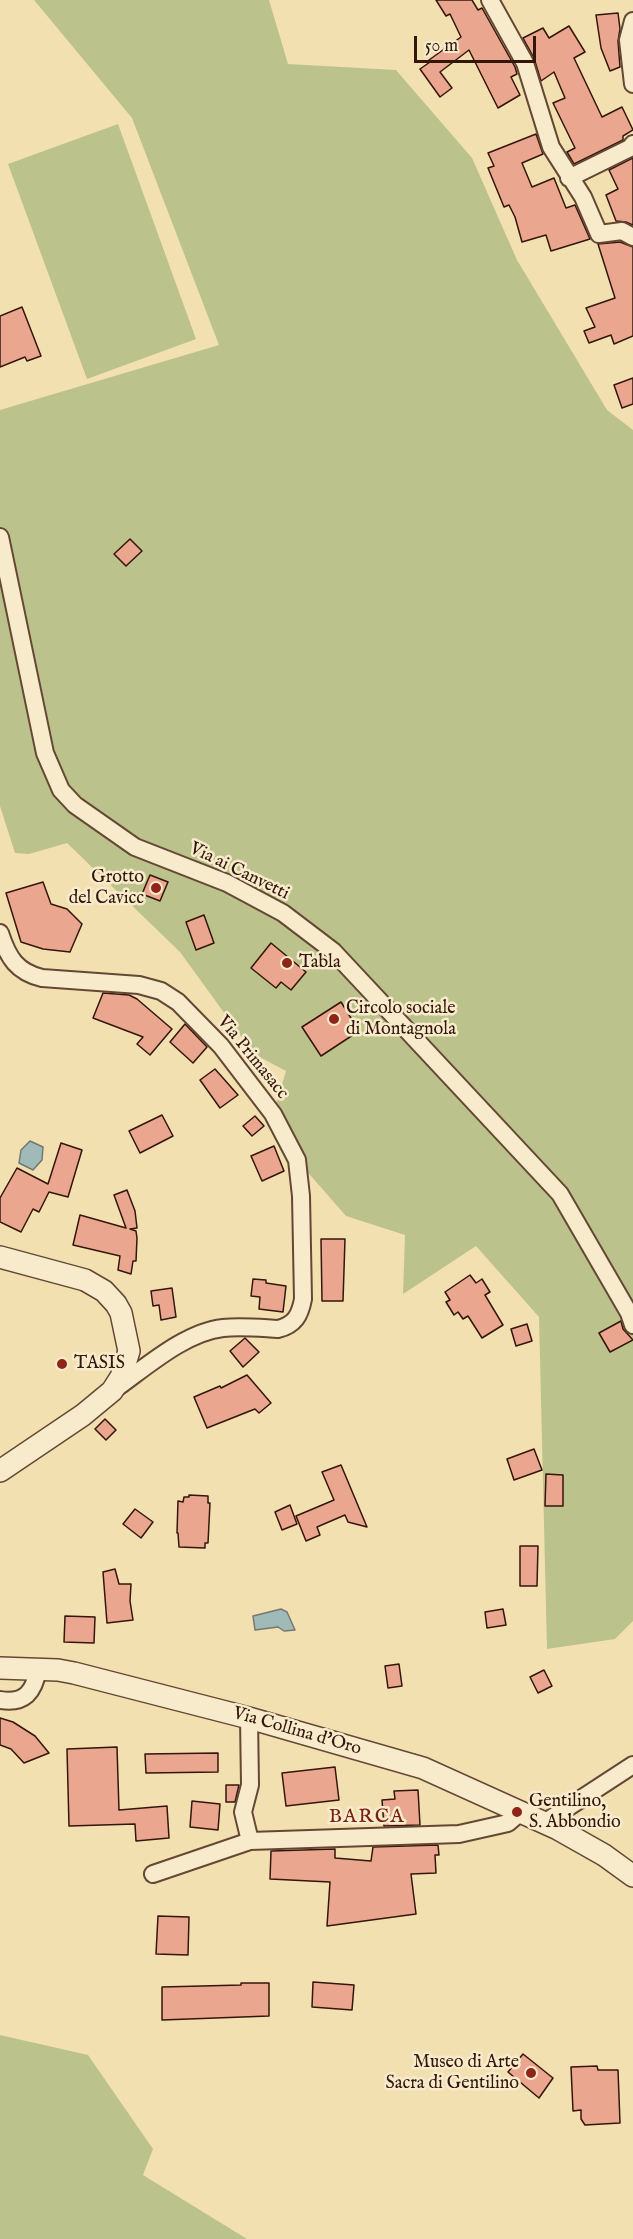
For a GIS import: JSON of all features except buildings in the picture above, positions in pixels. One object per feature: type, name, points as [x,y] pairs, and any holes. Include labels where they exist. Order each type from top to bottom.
[{"type":"street","points":[[490,0],[525,63],[551,147],[583,197],[598,234],[622,231],[633,237]]},
{"type":"street","points":[[633,21],[628,40],[633,84]]},
{"type":"street","points":[[569,178],[630,148],[633,144]]},
{"type":"street","name":"Via ai Canvetti","points":[[0,537],[45,753],[61,790],[75,804],[135,847],[227,883],[282,913],[333,951],[560,1194],[629,1313],[633,1324]]},
{"type":"street","name":"Via Primasacc","points":[[0,933],[11,957],[19,968],[30,975],[42,978],[139,985],[160,991],[178,1002],[221,1046],[255,1089],[273,1114],[297,1160],[301,1196],[303,1299],[301,1311],[295,1321],[287,1327],[278,1329],[221,1328],[200,1334],[181,1343],[112,1391]]},
{"type":"street","points":[[0,1257],[85,1280],[104,1291],[121,1313],[129,1351],[122,1377],[112,1391],[83,1415],[0,1471]]},
{"type":"street","name":"Via Collina d'Oro","points":[[0,1668],[74,1673],[249,1718],[423,1768],[522,1812],[580,1841],[633,1876]]},
{"type":"street","points":[[0,1700],[14,1701],[26,1696],[33,1690],[38,1669]]},
{"type":"street","points":[[249,1718],[250,1785],[243,1812],[250,1840]]},
{"type":"street","points":[[544,1823],[633,1765]]},
{"type":"street","points":[[153,1874],[250,1840],[459,1834],[508,1823],[522,1812]]},
{"type":"green space","points":[[34,0],[269,0],[288,64],[396,70],[472,158],[517,260],[607,410],[633,430],[633,1621],[615,1639],[547,1649],[539,1317],[476,1246],[403,1294],[405,1235],[346,1216],[297,1160],[273,1114],[286,1071],[254,1054],[180,952],[67,843],[29,854],[15,853],[0,806],[0,410],[219,345],[132,118]]},
{"type":"green space","points":[[118,124],[196,339],[87,379],[8,164]]},
{"type":"green space","points":[[0,2035],[88,2055],[153,2149],[143,2175],[247,2239],[0,2239]]},
{"type":"water","points":[[30,1141],[43,1147],[42,1160],[33,1170],[19,1163],[21,1150]]},
{"type":"water","points":[[281,1609],[287,1612],[295,1630],[284,1631],[278,1627],[255,1630],[253,1616]]},
{"type":"place","name":"Grotto del Cavicc","points":[[156,888]]},
{"type":"place","name":"Tabla","points":[[287,963]]},
{"type":"place","name":"Circolo sociale di Montagnola","points":[[334,1019]]},
{"type":"place","name":"TASIS","points":[[62,1364]]},
{"type":"place","name":"Gentilino, S. Abbondio","points":[[517,1812]]},
{"type":"place","name":"Museo di Arte Sacra di Gentilino","points":[[531,2073]]},
{"type":"district","name":"BARCA","points":[[367,1818]]}]
